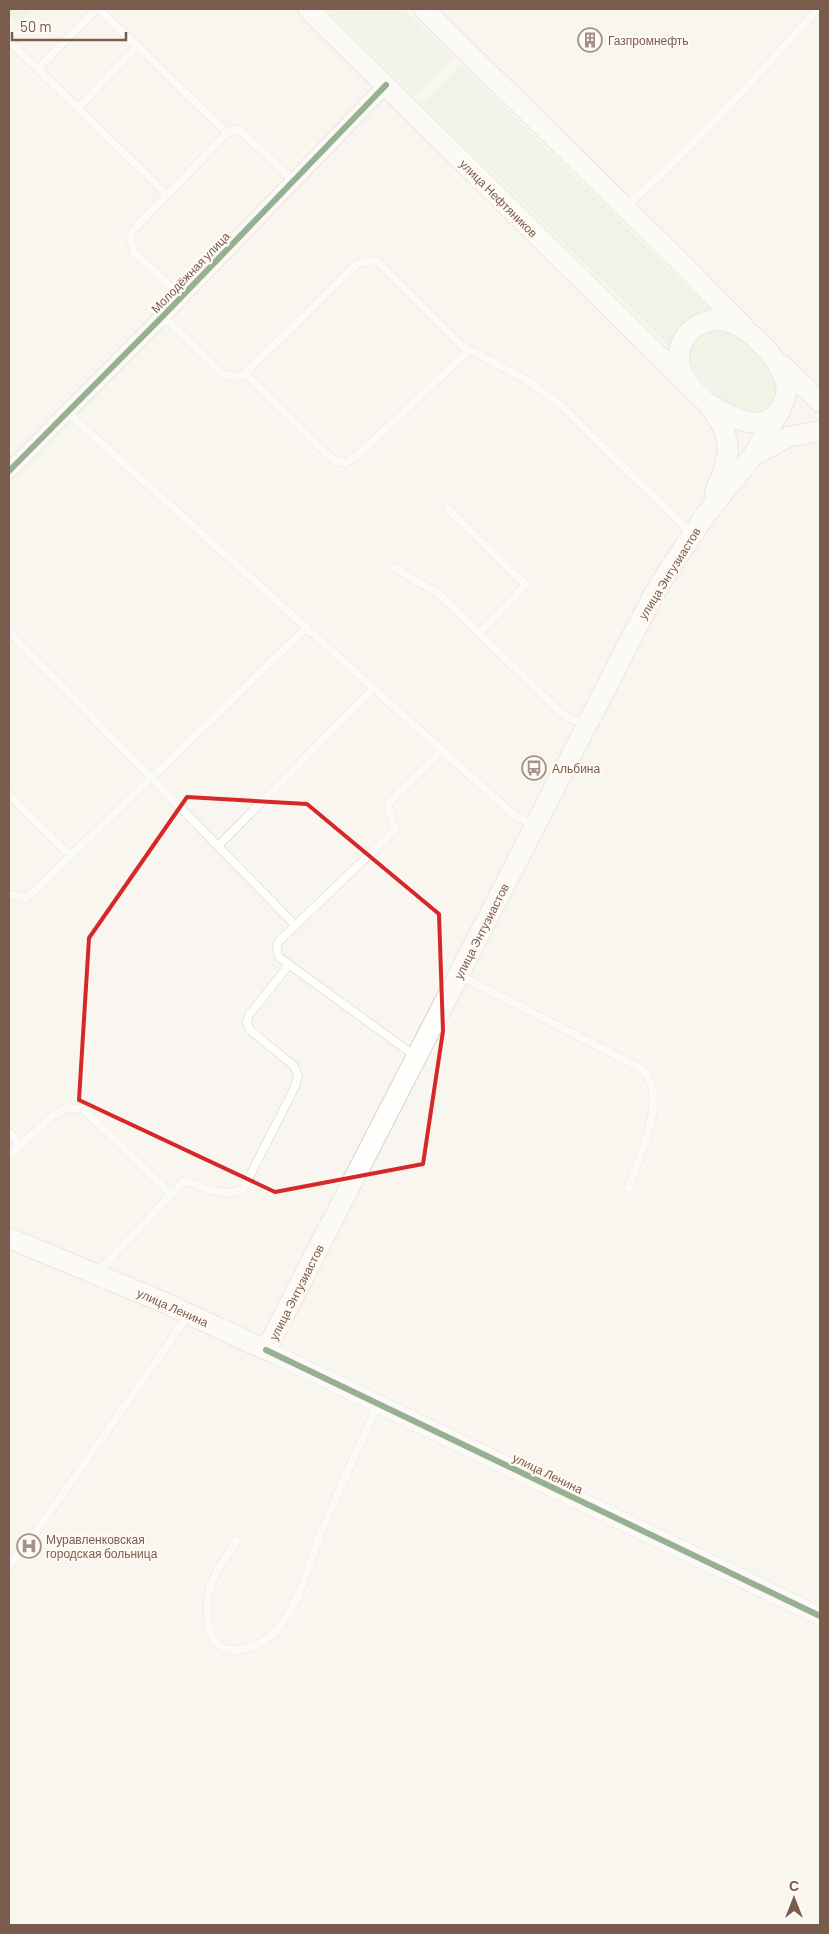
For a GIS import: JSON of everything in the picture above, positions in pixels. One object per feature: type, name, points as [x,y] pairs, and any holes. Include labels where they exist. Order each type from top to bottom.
[{"type":"main road","name":"улица Нефтяников","points":[[308,9],[706,402],[738,419],[770,419],[820,431]]},
{"type":"main road","name":"улица Нефтяников","points":[[424,9],[820,402]]},
{"type":"main road","name":"улица Нефтяников","points":[[691,386],[680,364],[680,346],[689,331],[704,322],[720,320],[727,321],[747,331]]},
{"type":"main road","name":"улица Нефтяников","points":[[769,353],[782,372],[787,386],[787,394],[770,419]]},
{"type":"main road","name":"улица Энтузиастов","points":[[704,517],[728,462],[726,440],[721,425],[706,402]]},
{"type":"main road","name":"улица Энтузиастов","points":[[266,1350],[654,594],[704,517],[752,457],[770,419]]},
{"type":"main road","points":[[752,457],[766,447],[788,436],[820,431]]},
{"type":"main road","name":"улица Ленина","points":[[9,1238],[97,1273],[266,1350]]},
{"type":"street","name":"Молодёжная улица","points":[[9,471],[181,298],[386,86]]},
{"type":"street","name":"улица Ленина","points":[[266,1350],[820,1616]]},
{"type":"lane","points":[[38,69],[97,9],[227,133]]},
{"type":"lane","points":[[625,207],[656,179],[742,93],[818,9]]},
{"type":"lane","points":[[9,41],[167,195]]},
{"type":"lane","points":[[78,108],[137,46]]},
{"type":"lane","points":[[181,298],[134,252],[130,237],[133,230],[227,133],[237,130],[243,133],[294,180]]},
{"type":"lane","points":[[163,316],[223,374],[234,376],[245,374],[357,264],[368,261],[378,262],[462,346],[529,381],[563,407],[692,534]]},
{"type":"lane","points":[[245,374],[333,460],[346,463],[358,456],[469,350]]},
{"type":"lane","points":[[68,413],[514,816],[535,826]]},
{"type":"lane","points":[[448,509],[526,586],[479,634]]},
{"type":"lane","points":[[394,568],[438,593],[558,710],[567,717],[586,725]]},
{"type":"lane","points":[[9,894],[26,899],[307,627]]},
{"type":"lane","points":[[9,632],[295,925]]},
{"type":"lane","points":[[218,846],[374,688]]},
{"type":"lane","points":[[417,1057],[280,958],[276,947],[279,940],[392,833],[395,829],[388,806],[390,801],[443,750]]},
{"type":"lane","points":[[9,795],[71,856]]},
{"type":"lane","points":[[97,1273],[184,1181],[224,1193],[234,1194],[243,1189],[291,1095],[298,1076],[294,1066],[250,1030],[246,1022],[249,1015],[289,965]]},
{"type":"lane","points":[[459,975],[642,1069],[648,1075],[652,1083],[653,1092],[651,1125],[628,1188]]},
{"type":"lane","points":[[9,1156],[52,1116],[67,1108],[83,1109],[171,1194]]},
{"type":"lane","points":[[9,1132],[20,1145]]},
{"type":"lane","points":[[9,1566],[28,1543],[190,1314]]},
{"type":"lane","points":[[236,1541],[212,1583],[208,1594],[208,1624],[212,1638],[220,1646],[243,1650],[254,1647],[267,1639],[278,1629],[291,1607],[324,1524],[378,1405]]},
{"type":"highlighted area","points":[[187,797],[307,804],[439,914],[443,1031],[423,1164],[275,1192],[79,1100],[89,938]]},
{"type":"green space","points":[[9,9],[34,9],[19,24],[9,14]]},
{"type":"green space","points":[[326,9],[404,9],[453,57],[414,95]]},
{"type":"green space","points":[[461,64],[711,310],[696,314],[684,322],[676,334],[671,349],[422,103]]},
{"type":"green space","points":[[710,329],[735,332],[770,364],[776,375],[778,387],[775,399],[768,408],[752,413],[736,408],[708,387],[695,371],[691,364],[691,349],[700,336]]},
{"type":"cycle path","points":[[9,471],[163,316],[386,85]]},
{"type":"cycle path","points":[[266,1350],[820,1616]]},
{"type":"place","name":"Газпромнефть","points":[[590,40]]},
{"type":"place","name":"Альбина","points":[[534,768]]},
{"type":"place","name":"Муравленковская городская больница","points":[[29,1546]]}]
